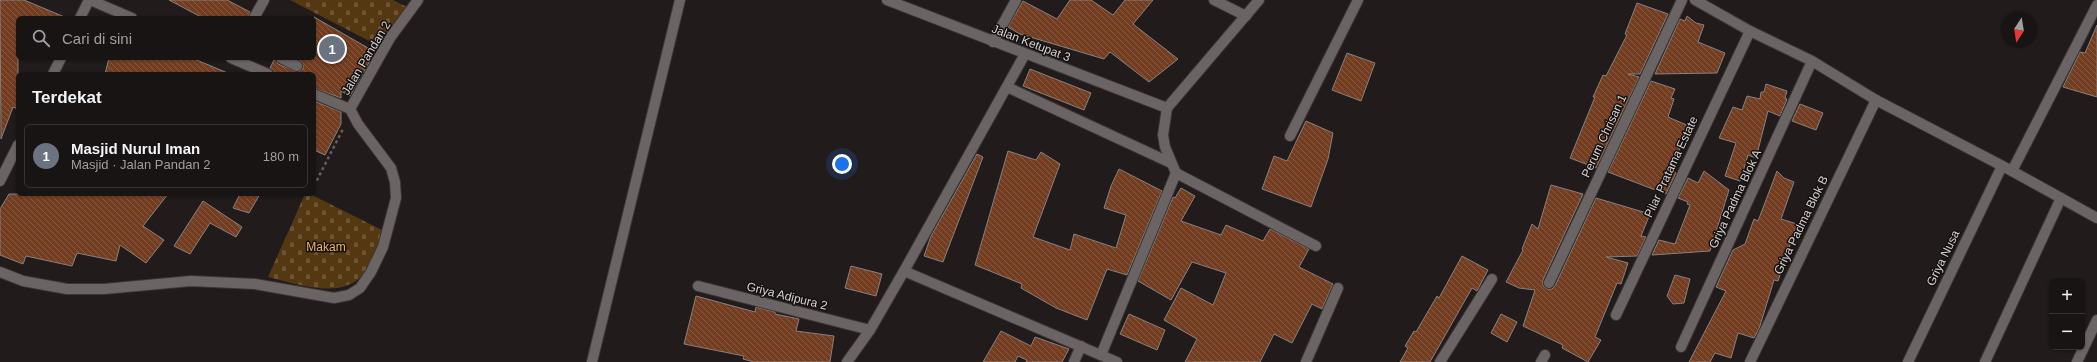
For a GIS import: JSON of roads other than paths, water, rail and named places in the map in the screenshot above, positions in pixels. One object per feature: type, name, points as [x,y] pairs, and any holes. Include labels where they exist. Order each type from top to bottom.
[{"type":"street","points":[[81,16],[89,0],[127,16]]},
{"type":"street","points":[[255,16],[264,0]]},
{"type":"street","name":"Jalan Pandan 2","points":[[351,111],[390,38],[418,0]]},
{"type":"street","points":[[592,362],[680,0]]},
{"type":"street","name":"Jalan Ketupat 3","points":[[887,0],[1167,108]]},
{"type":"street","points":[[993,42],[1016,0]]},
{"type":"street","points":[[1214,0],[1246,16]]},
{"type":"street","points":[[1259,0],[1167,108],[1164,135],[1165,147],[1176,173],[1316,246]]},
{"type":"street","points":[[1290,136],[1358,0]]},
{"type":"street","name":"Perum Chrisan 1","points":[[1549,283],[1682,0]]},
{"type":"street","points":[[1695,0],[1750,31],[1812,61],[1876,100],[2012,171],[2097,218]]},
{"type":"street","points":[[2012,171],[2097,5]]},
{"type":"street","name":"Pilar Pratama Estate","points":[[1616,315],[1750,31]]},
{"type":"street","points":[[847,362],[870,330],[1026,54]]},
{"type":"street","points":[[54,72],[60,60]]},
{"type":"street","points":[[236,60],[264,72]]},
{"type":"street","points":[[285,60],[297,66]]},
{"type":"street","name":"Griya Padma Blok A","points":[[1681,347],[1812,61]]},
{"type":"street","points":[[1007,87],[1171,163]]},
{"type":"street","points":[[0,272],[24,281],[67,289],[104,289],[191,281],[255,284],[334,298],[349,295],[360,288],[371,272],[383,247],[396,198],[395,182],[391,168],[351,111],[316,95]]},
{"type":"street","name":"Griya Padma Blok B","points":[[1750,362],[1876,100]]},
{"type":"street","points":[[0,181],[16,149]]},
{"type":"street","name":"Griya Nusa","points":[[1908,362],[2002,166]]},
{"type":"street","points":[[1102,355],[1176,173]]},
{"type":"street","points":[[1984,362],[2061,198]]},
{"type":"street","points":[[904,271],[1117,362]]},
{"type":"street","points":[[1440,362],[1492,280]]},
{"type":"street","name":"Griya Adipura 2","points":[[698,286],[870,330]]},
{"type":"street","points":[[1306,362],[1338,288]]},
{"type":"street","points":[[2076,362],[2097,320]]},
{"type":"street","points":[[1074,362],[1081,346]]},
{"type":"place","name":"Masjid Nurul Iman","points":[[332,49]]},
{"type":"park label","name":"Makam","points":[[326,247]]}]
